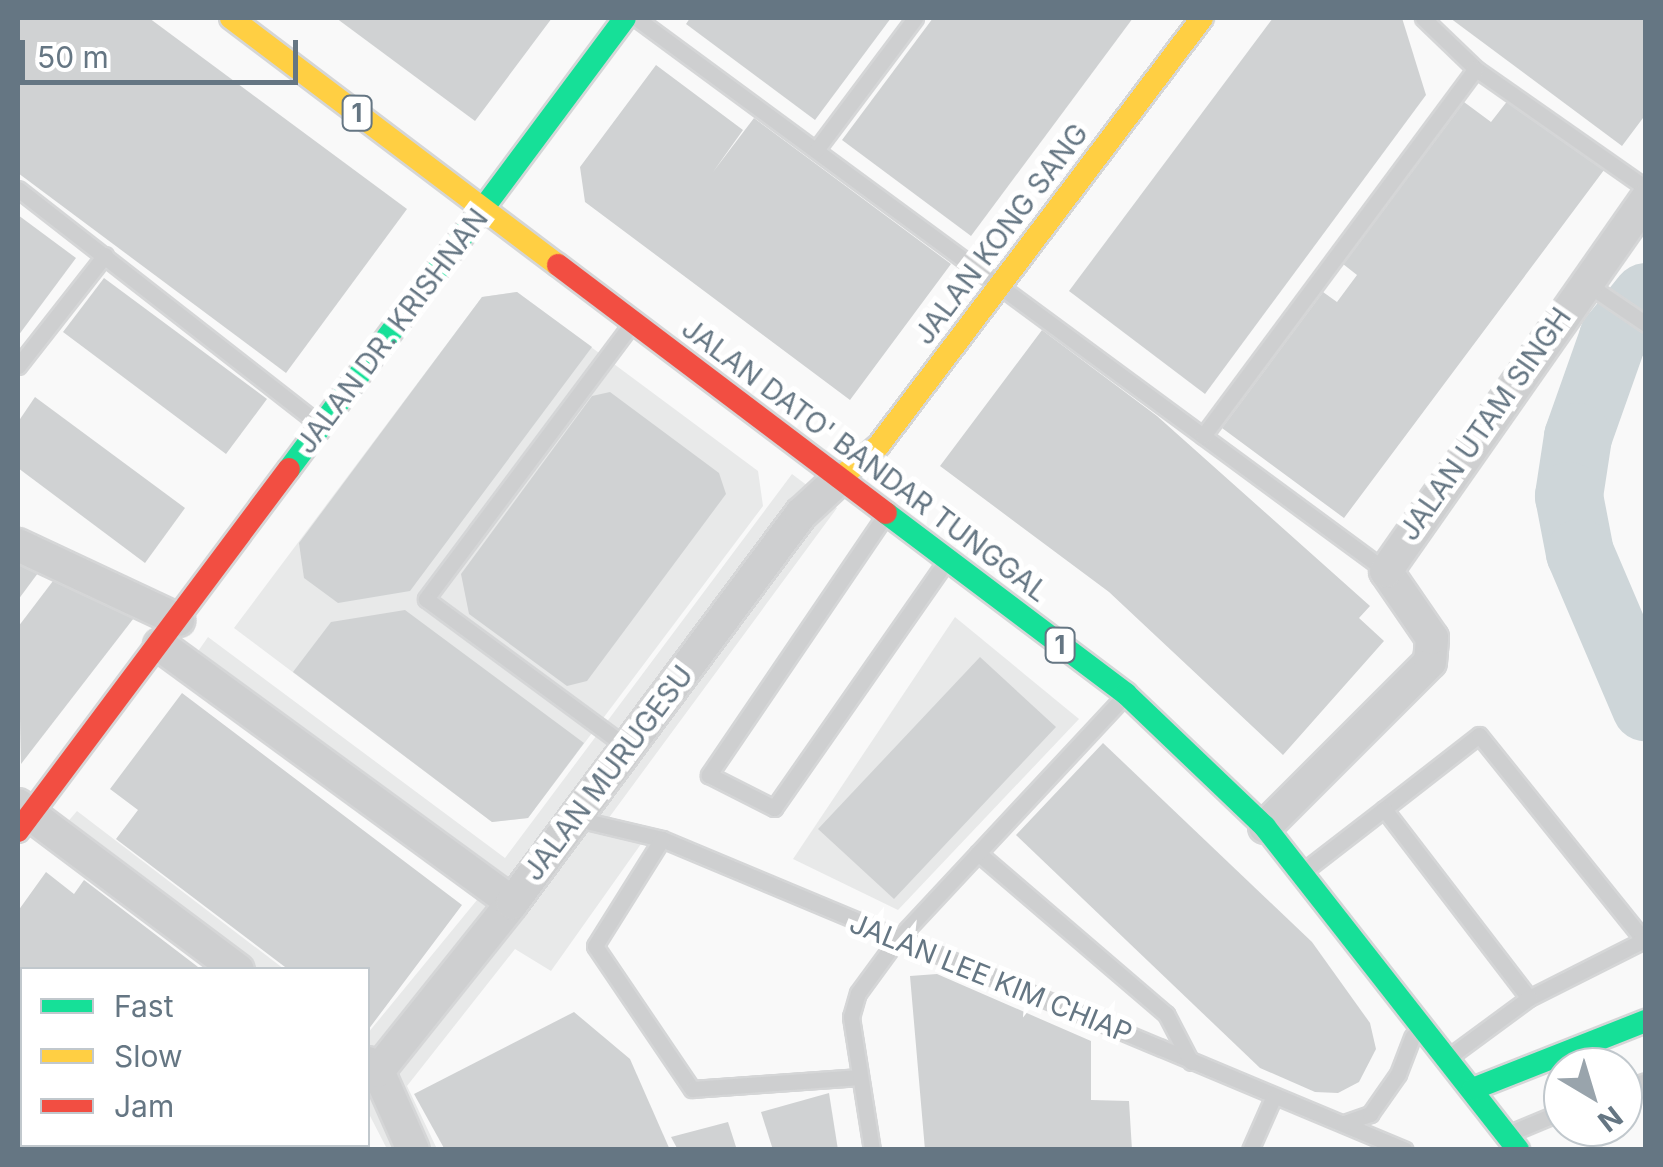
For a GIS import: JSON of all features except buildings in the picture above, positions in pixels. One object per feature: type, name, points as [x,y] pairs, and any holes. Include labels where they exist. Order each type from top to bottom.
[{"type":"main road","name":"JALAN DATO' BANDAR TUNGGAL","points":[[231,18],[1126,694],[1265,827],[1512,1142]]},
{"type":"main road","name":"JALAN DR. KRISHNAN","points":[[21,817],[169,633],[625,18]]},
{"type":"main road","name":"JALAN KONG SANG","points":[[840,478],[879,445],[1202,18]]},
{"type":"main road","points":[[1473,1090],[1646,1021]]},
{"type":"street","name":"JALAN UTAM SINGH","points":[[1265,827],[1430,662],[1432,638],[1386,571],[1646,199]]},
{"type":"street","name":"JALAN MURUGESU","points":[[373,1067],[512,903],[802,514],[840,478]]},
{"type":"street","points":[[18,545],[169,633],[512,903]]},
{"type":"street","points":[[21,817],[234,967]]},
{"type":"street","points":[[373,1067],[413,1150]]},
{"type":"lane","points":[[636,18],[1386,571]]},
{"type":"lane","points":[[816,150],[914,18]]},
{"type":"lane","points":[[1422,18],[1476,69],[1646,188]]},
{"type":"lane","points":[[1203,436],[1476,69]]},
{"type":"lane","points":[[18,189],[321,425]]},
{"type":"lane","points":[[18,366],[105,255]]},
{"type":"lane","points":[[1585,282],[1646,324]]},
{"type":"lane","points":[[627,747],[426,600],[632,322]]},
{"type":"lane","points":[[885,513],[709,775],[774,808],[946,559]]},
{"type":"lane","points":[[872,1150],[852,1017],[858,993],[896,941],[1126,694]]},
{"type":"lane","points":[[1302,873],[1479,735],[1644,940],[1529,998],[1449,1057]]},
{"type":"lane","points":[[1384,809],[1529,998]]},
{"type":"lane","name":"JALAN LEE KIM CHIAP","points":[[573,818],[662,839],[896,941],[1405,1150]]},
{"type":"lane","points":[[662,839],[595,946],[692,1089],[860,1077]]},
{"type":"lane","points":[[978,852],[1166,1014],[1192,1062]]},
{"type":"lane","points":[[1344,1123],[1370,1114],[1398,1074],[1418,1019]]},
{"type":"lane","points":[[1250,1150],[1274,1098]]},
{"type":"lane","points":[[1512,1142],[1543,1123]]},
{"type":"shaded area","points":[[517,292],[758,471],[763,506],[528,818],[492,822],[234,628],[482,297]]},
{"type":"shaded area","points":[[792,474],[837,508],[608,819],[641,844],[551,971],[515,949],[407,1086],[437,1149],[387,1149],[370,1116],[370,1031],[477,900],[180,677],[208,637],[505,858]]},
{"type":"shaded area","points":[[955,617],[1079,719],[898,910],[793,859]]},
{"type":"shaded area","points":[[77,811],[281,967],[210,967],[46,847]]},
{"type":"waterway","points":[[1646,297],[1613,338],[1578,437],[1569,496],[1580,553],[1646,708]]},
{"type":"traffic: fast","points":[[289,469],[625,18]]},
{"type":"traffic: fast","points":[[886,513],[1126,694],[1265,827],[1518,1150]]},
{"type":"traffic: fast","points":[[1473,1089],[1646,1021]]},
{"type":"traffic: slow","points":[[231,18],[558,265]]},
{"type":"traffic: slow","points":[[840,478],[879,445],[1202,18]]},
{"type":"traffic: jam","points":[[558,265],[886,513]]},
{"type":"traffic: jam","points":[[18,831],[289,469]]}]
